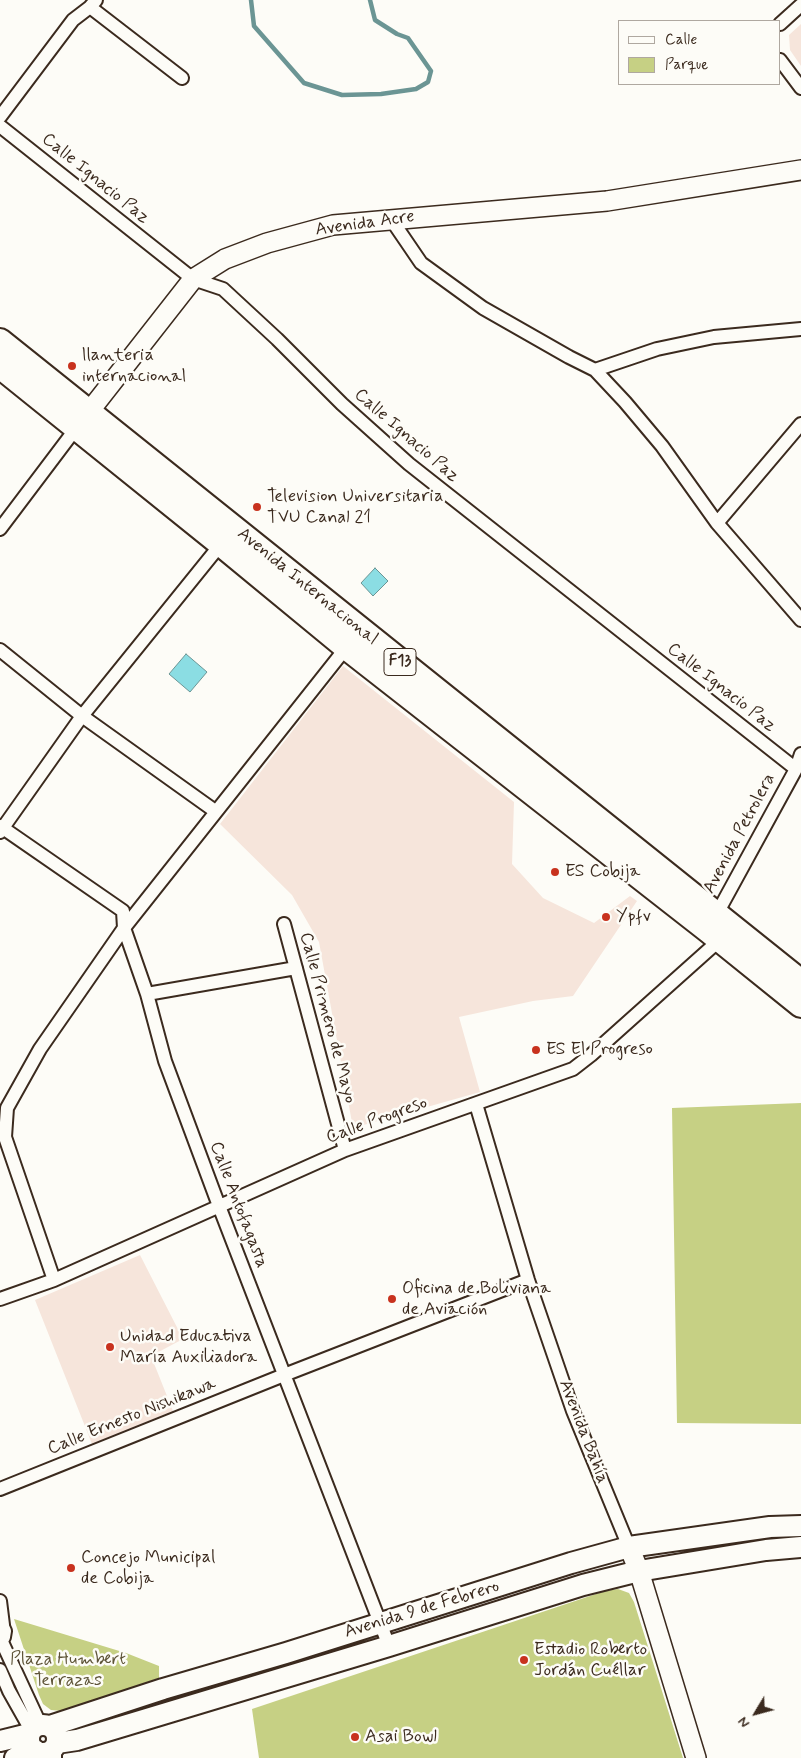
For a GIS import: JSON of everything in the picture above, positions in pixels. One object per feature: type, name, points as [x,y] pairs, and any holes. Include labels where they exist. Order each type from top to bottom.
[{"type":"highway","name":"Avenida Internacional","points":[[0,341],[83,420],[221,544],[353,638]]},
{"type":"highway","name":"Avenida Internacional","points":[[0,366],[83,420],[353,638],[720,928],[801,982]]},
{"type":"highway","name":"Avenida Internacional","points":[[720,928],[801,1005]]},
{"type":"main road","name":"Avenida Acre","points":[[83,420],[192,279],[225,259],[267,243],[333,225],[607,201],[801,170]]},
{"type":"main road","name":"Avenida 9 de Febrero","points":[[14,1758],[43,1742],[154,1692],[286,1653],[571,1563],[629,1547],[770,1526],[801,1526]]},
{"type":"main road","name":"Avenida Bahía","points":[[629,1547],[696,1758]]},
{"type":"main road","name":"Avenida 9 de Febrero","points":[[0,1741],[43,1742],[87,1737],[638,1571],[766,1550],[801,1547]]},
{"type":"street","points":[[0,117],[73,20],[93,4],[182,78]]},
{"type":"street","points":[[781,23],[801,6]]},
{"type":"street","points":[[781,61],[801,88]]},
{"type":"street","name":"Calle Ignacio Paz","points":[[0,126],[192,279],[223,289],[277,339],[342,404],[409,464],[796,769]]},
{"type":"street","points":[[391,219],[421,263],[483,308],[595,370],[662,446],[717,523],[801,620]]},
{"type":"street","points":[[595,370],[657,349],[714,336],[801,329]]},
{"type":"street","name":"Avenida Acre","points":[[0,529],[83,420]]},
{"type":"street","points":[[717,523],[801,424]]},
{"type":"street","points":[[1,828],[82,716],[221,544]]},
{"type":"street","points":[[54,1280],[5,1137],[7,1108],[40,1049],[124,928],[215,810],[353,638]]},
{"type":"street","points":[[0,650],[82,716],[215,810]]},
{"type":"street","name":"Avenida Petrolera","points":[[720,928],[796,769],[801,754]]},
{"type":"street","name":"Calle Antofagasta","points":[[1,828],[123,911],[124,928],[147,994],[165,1061],[389,1646]]},
{"type":"street","name":"Calle Primero de Mayo","points":[[284,924],[344,1150]]},
{"type":"street","name":"Calle Progreso","points":[[0,1299],[54,1280],[344,1150],[573,1069],[591,1055],[720,928]]},
{"type":"street","points":[[147,994],[296,968]]},
{"type":"street","name":"Avenida Bahía","points":[[476,1104],[528,1280],[573,1411],[629,1547]]},
{"type":"street","name":"Calle Ernesto Nishikawa","points":[[0,1489],[528,1280]]},
{"type":"street","points":[[0,1601],[2,1623],[5,1631],[1,1643],[43,1742]]},
{"type":"street","points":[[0,1670],[9,1691],[43,1742]]},
{"type":"shaded area","points":[[801,24],[801,66],[790,50],[789,35]]},
{"type":"shaded area","points":[[343,666],[514,802],[512,864],[543,898],[594,923],[630,896],[637,901],[573,996],[533,1001],[459,1017],[480,1092],[353,1128],[319,942],[292,895],[220,824]]},
{"type":"shaded area","name":"Unidad Educativa María Auxiliadora","points":[[140,1255],[183,1339],[151,1356],[173,1411],[92,1444],[35,1300]]},
{"type":"green space","points":[[801,1103],[801,1424],[677,1423],[672,1108]]},
{"type":"green space","name":"Estadio Roberto Jordán Cuéllar","points":[[618,1589],[629,1593],[634,1602],[683,1758],[259,1758],[252,1709],[605,1591]]},
{"type":"green space","name":"Plaza Humbert Terrazas","points":[[14,1619],[126,1653],[159,1666],[159,1678],[62,1711],[51,1710],[43,1704],[39,1695]]},
{"type":"water","points":[[375,568],[388,581],[373,596],[361,583]]},
{"type":"water","points":[[186,654],[207,672],[190,692],[169,674]]},
{"type":"waterway","points":[[251,0],[254,26],[304,83],[342,95],[381,94],[416,89],[428,82],[431,71],[408,38],[397,34],[375,20],[370,0]]},
{"type":"place","name":"llanteria internacional","points":[[72,366]]},
{"type":"place","name":"Television Universitaria TVU Canal 21","points":[[257,507]]},
{"type":"place","name":"ES Cobija","points":[[555,872]]},
{"type":"place","name":"Ypfv","points":[[606,917]]},
{"type":"place","name":"ES El Progreso","points":[[536,1050]]},
{"type":"place","name":"Oficina de Boliviana de Aviación","points":[[392,1299]]},
{"type":"place","name":"Unidad Educativa María Auxiliadora","points":[[110,1347]]},
{"type":"place","name":"Concejo Municipal de Cobija","points":[[71,1568]]},
{"type":"place","name":"Estadio Roberto Jordán Cuéllar","points":[[524,1660]]},
{"type":"place","name":"Asai Bowl","points":[[355,1737]]}]
